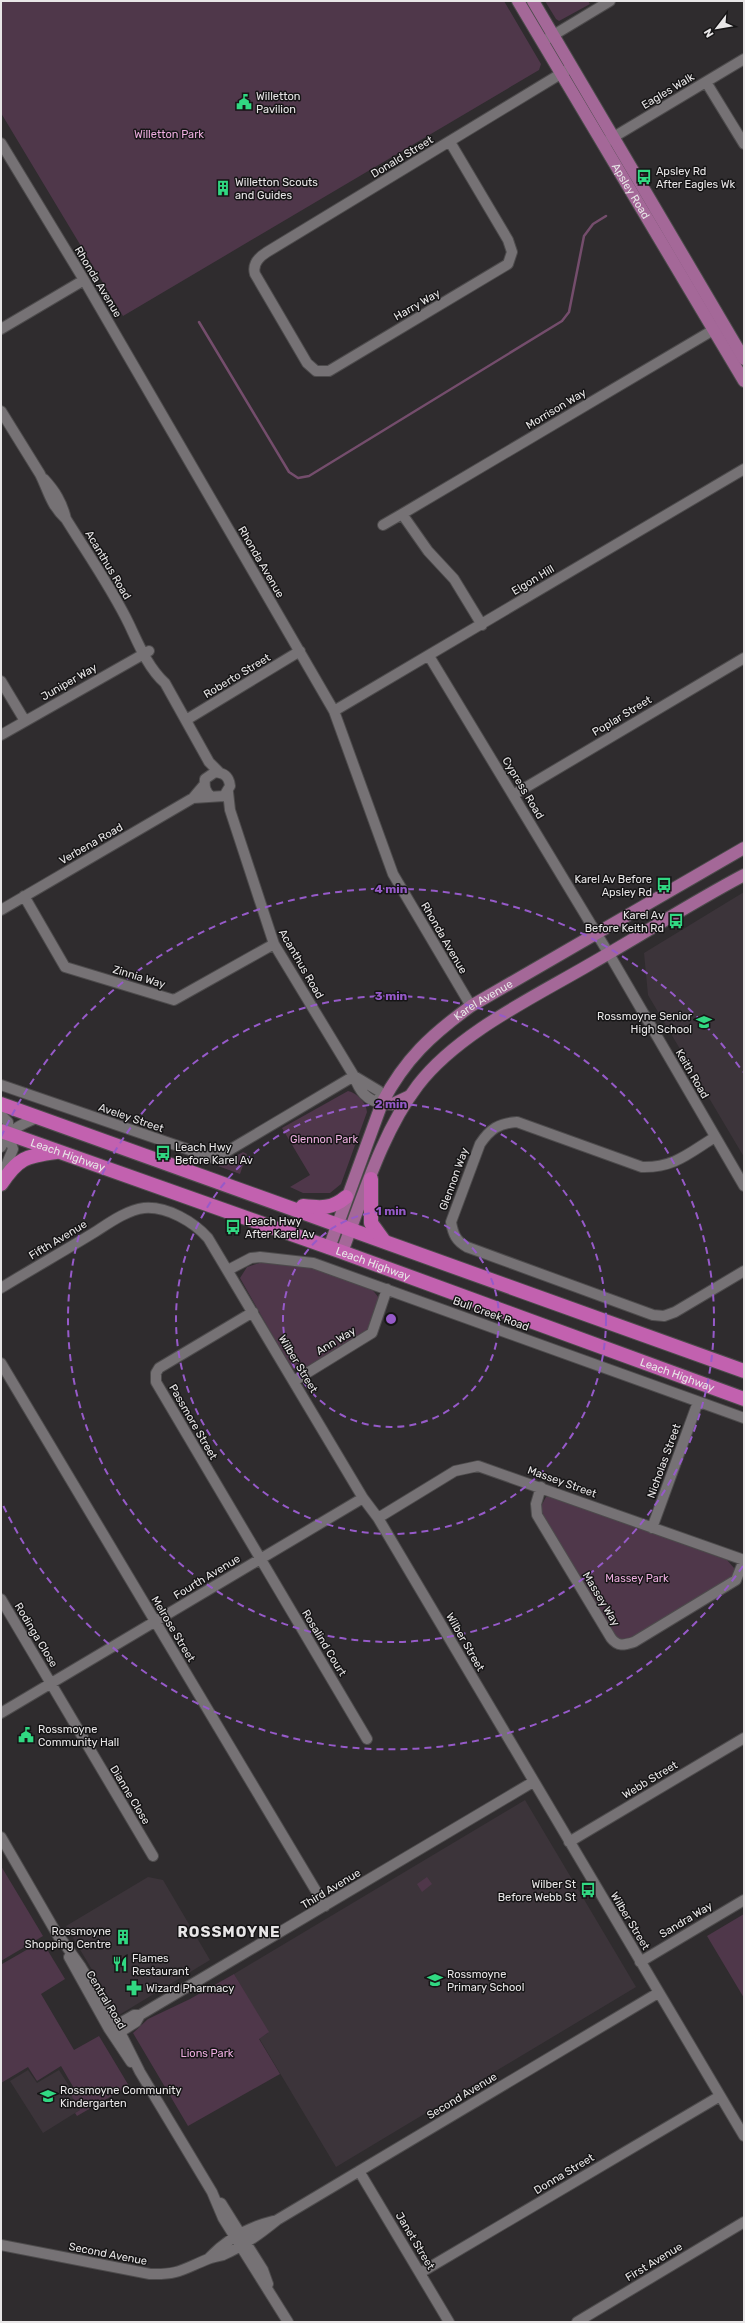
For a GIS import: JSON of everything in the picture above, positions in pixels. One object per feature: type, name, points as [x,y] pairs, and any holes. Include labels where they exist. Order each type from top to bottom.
[{"type":"highway","points":[[1,1104],[286,1205],[350,1230],[744,1371]]},
{"type":"highway","name":"Leach Highway","points":[[4,1132],[335,1250],[744,1399]]},
{"type":"highway","points":[[1,1184],[14,1165],[38,1154],[58,1152]]},
{"type":"highway","points":[[370,1179],[371,1223],[384,1241]]},
{"type":"highway","points":[[286,1205],[326,1208],[337,1205],[346,1197]]},
{"type":"main road","name":"Apsley Road","points":[[518,1],[561,74],[609,140]]},
{"type":"main road","name":"Apsley Road","points":[[533,1],[572,67],[609,140],[718,327],[744,380]]},
{"type":"main road","name":"Apsley Road","points":[[718,327],[744,359]]},
{"type":"main road","name":"Karel Avenue","points":[[335,1250],[337,1224],[382,1103],[394,1081],[423,1044],[438,1030],[471,1006],[596,932],[744,848]]},
{"type":"main road","points":[[335,1250],[350,1230],[390,1132],[410,1096],[427,1073],[465,1040],[609,953],[744,875]]},
{"type":"main road","points":[[390,1132],[382,1103],[393,1104],[410,1096]]},
{"type":"street","points":[[542,42],[610,1]]},
{"type":"street","name":"Eagles Walk","points":[[609,140],[744,60]]},
{"type":"street","name":"Donald Street","points":[[256,274],[255,265],[261,256],[572,67]]},
{"type":"street","points":[[706,82],[744,144]]},
{"type":"street","name":"Harry Way","points":[[256,274],[307,363],[319,372],[330,371],[498,271],[508,264],[512,252],[508,240],[450,142]]},
{"type":"street","name":"Rhonda Avenue","points":[[1,143],[84,280],[334,711],[393,874],[471,1006]]},
{"type":"street","points":[[1,329],[84,280]]},
{"type":"street","name":"Morrison Way","points":[[383,525],[718,327]]},
{"type":"street","name":"Acanthus Road","points":[[1,411],[41,477],[54,490],[63,506],[66,519],[146,652],[159,678],[165,683],[215,773],[229,779],[230,786],[228,792],[230,810],[274,944],[354,1076],[380,1091],[382,1103]]},
{"type":"street","name":"Elgon Hill","points":[[334,711],[744,469]]},
{"type":"street","points":[[402,514],[428,551],[454,580],[482,624]]},
{"type":"street","name":"Roberto Street","points":[[186,720],[300,651]]},
{"type":"street","name":"Juniper Way","points":[[1,735],[146,652]]},
{"type":"street","name":"Cypress Road","points":[[429,656],[596,932]]},
{"type":"street","name":"Poplar Street","points":[[513,795],[744,658]]},
{"type":"street","points":[[1,682],[25,721]]},
{"type":"street","points":[[204,785],[205,779],[215,773]]},
{"type":"street","name":"Acanthus Road","points":[[204,785],[206,793],[215,797],[230,810]]},
{"type":"street","name":"Verbena Road","points":[[1,910],[193,798],[204,785]]},
{"type":"street","points":[[215,797],[228,792]]},
{"type":"street","name":"Verbena Road","points":[[193,798],[215,797]]},
{"type":"street","name":"Zinnia Way","points":[[24,896],[65,967],[174,1000],[274,944]]},
{"type":"street","name":"Keith Road","points":[[596,932],[744,1186]]},
{"type":"street","name":"Aveley Street","points":[[1,1085],[213,1158],[221,1155],[354,1076]]},
{"type":"street","points":[[1,1115],[8,1122],[1,1147]]},
{"type":"street","points":[[4,1132],[39,1117]]},
{"type":"street","name":"Glennon Way","points":[[715,1137],[670,1165],[659,1168],[642,1167],[517,1122],[497,1125],[488,1132],[480,1144],[451,1222],[453,1233],[459,1242],[467,1247],[653,1315],[664,1316],[675,1312],[744,1271]]},
{"type":"street","points":[[1,1179],[13,1149],[4,1132]]},
{"type":"street","name":"Wilber Street","points":[[129,1213],[144,1208],[154,1208],[192,1223],[208,1238],[363,1498],[378,1518],[744,2136]]},
{"type":"street","name":"Fifth Avenue","points":[[1,1288],[129,1213]]},
{"type":"street","name":"Bull Creek Road","points":[[228,1270],[251,1258],[260,1257],[313,1263],[744,1418]]},
{"type":"street","name":"Ann Way","points":[[294,1381],[372,1333],[387,1289]]},
{"type":"street","name":"Passmore Street","points":[[253,1312],[159,1368],[156,1373],[156,1382],[260,1560]]},
{"type":"street","name":"Melrose Street","points":[[1,1363],[325,1906]]},
{"type":"street","name":"Nicholas Street","points":[[652,1528],[698,1402]]},
{"type":"street","name":"Massey Street","points":[[378,1518],[455,1471],[466,1467],[478,1466],[489,1468],[744,1560]]},
{"type":"street","name":"Massey Way","points":[[541,1487],[536,1504],[537,1515],[611,1638],[623,1646],[634,1642],[736,1580],[744,1560]]},
{"type":"street","name":"Fourth Avenue","points":[[1,1713],[363,1498]]},
{"type":"street","name":"Rosalind Court","points":[[260,1560],[367,1740]]},
{"type":"street","name":"Rodinga Close","points":[[1,1599],[51,1684]]},
{"type":"street","name":"Dianne Close","points":[[51,1684],[153,1856]]},
{"type":"street","name":"Webb Street","points":[[569,1842],[744,1738]]},
{"type":"street","name":"Third Avenue","points":[[115,2030],[134,2015],[140,2015],[533,1782]]},
{"type":"street","name":"Central Road","points":[[1,1837],[59,1936],[75,1970],[115,2030],[212,2192],[229,2214],[241,2240],[263,2270],[271,2293],[288,2322]]},
{"type":"street","name":"Sandra Way","points":[[640,1962],[744,1900]]},
{"type":"street","name":"Second Avenue","points":[[1,2245],[150,2274],[168,2274],[188,2270],[209,2258],[219,2247],[241,2240],[260,2224],[277,2220],[658,1993]]},
{"type":"street","name":"Donna Street","points":[[420,2273],[720,2096]]},
{"type":"street","name":"Janet Street","points":[[360,2171],[449,2322]]},
{"type":"street","name":"First Avenue","points":[[577,2322],[744,2222]]},
{"type":"shaded area","name":"Rossmoyne Senior High School","points":[[744,892],[744,1157],[648,995],[644,953]]},
{"type":"shaded area","name":"Rossmoyne Primary School","points":[[525,1800],[636,1987],[336,2167],[259,2038],[268,2033],[234,1974]]},
{"type":"shaded area","points":[[148,1877],[163,1880],[210,1960],[119,2015],[66,1926]]},
{"type":"shaded area","name":"Rossmoyne Community Kindergarten","points":[[28,2070],[37,2083],[59,2070],[83,2108],[43,2133],[10,2081]]},
{"type":"green space","name":"Willetton Park","points":[[1,1],[504,1],[541,64],[539,70],[123,316],[1,113]]},
{"type":"green space","points":[[545,1],[588,1],[590,4],[559,21],[556,19]]},
{"type":"green space","name":"Glennon Park","points":[[348,1091],[360,1098],[365,1105],[367,1112],[341,1184],[330,1193],[303,1193],[290,1187],[310,1175],[282,1128]]},
{"type":"green space","points":[[243,1152],[247,1154],[240,1174],[218,1166]]},
{"type":"green space","points":[[262,1262],[312,1268],[371,1288],[379,1298],[368,1331],[305,1369],[295,1370],[290,1366],[240,1278],[247,1267]]},
{"type":"green space","name":"Massey Park","points":[[546,1497],[552,1497],[727,1560],[734,1568],[734,1575],[730,1579],[627,1640],[621,1640],[615,1636],[542,1513],[540,1508]]},
{"type":"green space","points":[[1,1866],[43,1936],[1,1961]]},
{"type":"green space","points":[[427,1877],[432,1884],[422,1892],[417,1884]]},
{"type":"green space","points":[[744,1914],[744,1998],[707,1936]]},
{"type":"green space","points":[[42,1941],[65,1979],[41,1994],[74,2050],[99,2036],[129,2086],[77,2116],[75,2113],[80,2110],[71,2095],[75,2090],[61,2066],[37,2081],[28,2067],[1,2083],[1,1962],[2,1964]]},
{"type":"green space","name":"Lions Park","points":[[234,1974],[269,2032],[259,2039],[280,2074],[188,2126],[133,2033],[148,2019],[190,1999]]},
{"type":"waterway","points":[[199,322],[289,472],[298,478],[309,476],[562,321],[569,312],[584,236],[593,224],[606,216]]},
{"type":"place","name":"Willetton Pavilion","points":[[244,102]]},
{"type":"place","name":"Apsley Rd After Eagles Wk","points":[[644,177]]},
{"type":"place","name":"Willetton Scouts and Guides","points":[[223,188]]},
{"type":"place","name":"Karel Av Before Apsley Rd","points":[[664,885]]},
{"type":"place","name":"Karel Av Before Keith Rd","points":[[676,921]]},
{"type":"place","name":"Rossmoyne Senior High School","points":[[704,1022]]},
{"type":"place","name":"Leach Hwy Before Karel Av","points":[[163,1153]]},
{"type":"place","name":"Leach Hwy After Karel Av","points":[[233,1227]]},
{"type":"place","name":"Rossmoyne Community Hall","points":[[26,1735]]},
{"type":"place","name":"Wilber St Before Webb St","points":[[588,1890]]},
{"type":"place","name":"Rossmoyne Shopping Centre","points":[[123,1937]]},
{"type":"place","name":"Flames Restaurant","points":[[120,1964]]},
{"type":"place","name":"Rossmoyne Primary School","points":[[435,1980]]},
{"type":"place","name":"Wizard Pharmacy","points":[[134,1988]]},
{"type":"place","name":"Rossmoyne Community Kindergarten","points":[[48,2096]]},
{"type":"district","name":"ROSSMOYNE","points":[[229,1932]]}]
